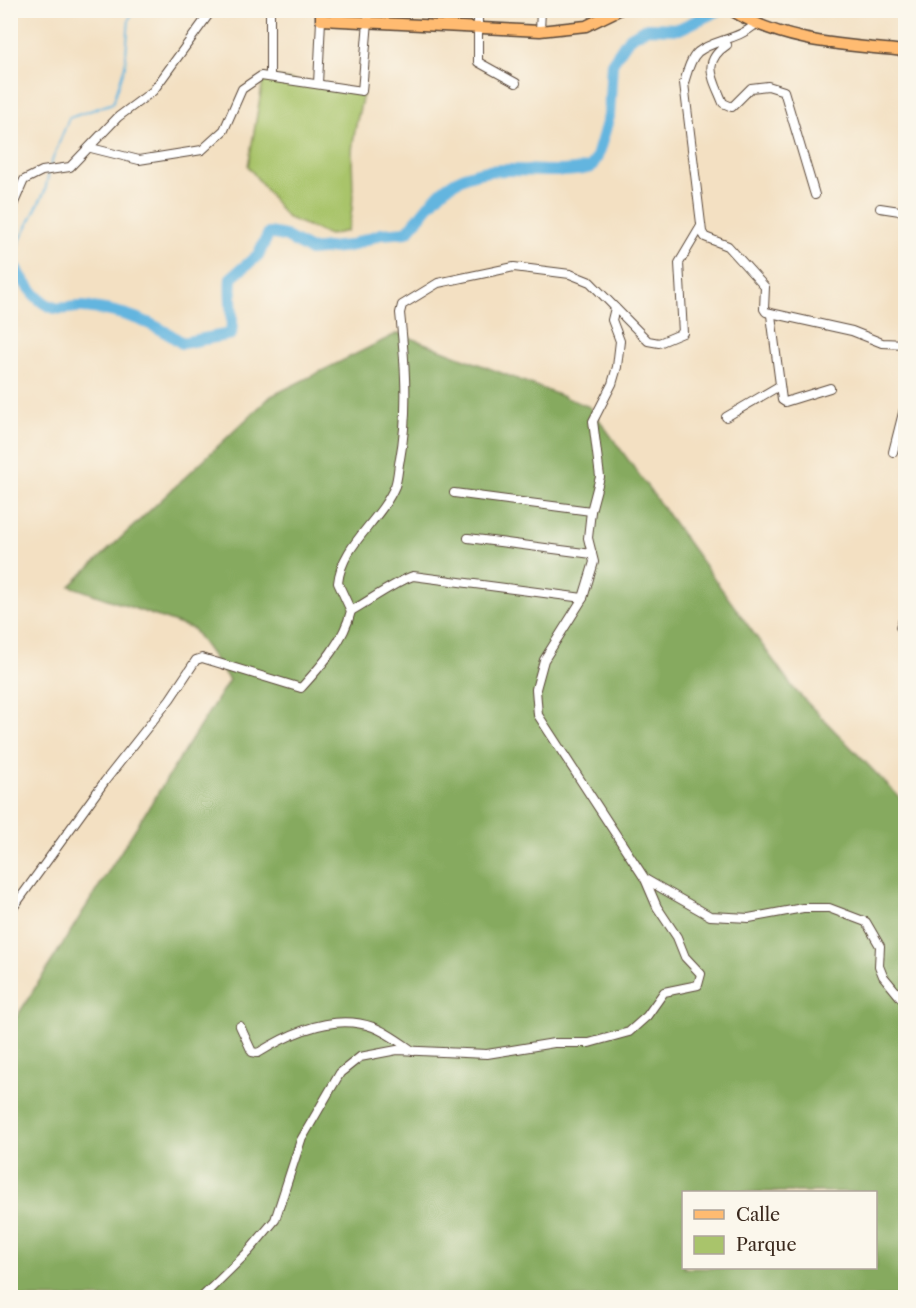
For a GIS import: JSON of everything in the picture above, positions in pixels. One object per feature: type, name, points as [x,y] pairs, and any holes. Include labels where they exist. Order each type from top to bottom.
[{"type":"main road","points":[[321,15],[369,16],[540,31],[586,26],[620,10]]},
{"type":"main road","points":[[731,10],[770,31],[831,44],[906,51]]},
{"type":"street","points":[[10,212],[21,184],[42,171],[70,167],[118,117],[153,91],[212,10]]},
{"type":"street","points":[[270,10],[270,76]]},
{"type":"street","points":[[478,10],[478,62],[516,83]]},
{"type":"street","points":[[540,31],[541,10]]},
{"type":"street","points":[[318,84],[321,15]]},
{"type":"street","points":[[90,148],[139,160],[202,150],[224,130],[242,89],[261,75],[362,91],[369,16]]},
{"type":"street","points":[[752,23],[741,35],[712,56],[710,63],[723,103],[732,107],[751,88],[768,86],[784,91],[815,195]]},
{"type":"street","points":[[741,35],[698,52],[689,67],[684,83],[701,226],[705,237],[728,246],[765,287],[764,309],[771,315],[852,331],[882,343],[906,344]]},
{"type":"street","points":[[880,208],[906,212]]},
{"type":"street","points":[[10,912],[105,781],[170,699],[196,660],[202,658],[301,688],[348,625],[351,611],[338,583],[339,570],[344,557],[373,522],[395,486],[405,434],[406,369],[400,313],[402,305],[438,283],[514,267],[570,274],[590,282],[648,340],[659,343],[683,333],[679,263],[701,226]]},
{"type":"street","points":[[201,1298],[248,1252],[275,1220],[301,1140],[340,1073],[360,1057],[375,1052],[487,1053],[554,1043],[589,1043],[629,1032],[647,1016],[664,992],[698,985],[701,974],[685,957],[677,937],[657,907],[645,879],[538,715],[536,689],[544,660],[583,598],[594,562],[588,538],[591,511],[600,477],[593,421],[612,384],[620,355],[620,341],[612,320],[615,308]]},
{"type":"street","points":[[771,315],[782,400],[785,402],[830,388]]},
{"type":"street","points":[[726,417],[779,386]]},
{"type":"street","points":[[893,452],[906,401]]},
{"type":"street","points":[[454,493],[591,511]]},
{"type":"street","points":[[468,537],[592,554]]},
{"type":"street","points":[[351,611],[390,590],[402,580],[413,576],[583,598]]},
{"type":"street","points":[[900,627],[906,612]]},
{"type":"street","points":[[645,879],[710,916],[749,918],[803,908],[829,908],[866,922],[880,946],[879,966],[883,976],[906,1004]]},
{"type":"street","points":[[240,1026],[252,1052],[258,1053],[297,1033],[333,1023],[354,1022],[374,1027],[414,1052]]},
{"type":"green space","points":[[264,75],[363,94],[352,153],[353,202],[347,231],[329,235],[286,217],[248,166]]},
{"type":"green space","points":[[398,333],[590,407],[794,689],[905,803],[905,1297],[11,1298],[11,1019],[16,1018],[229,680],[193,629],[70,586],[271,396]]},
{"type":"waterway","points":[[50,166],[69,118],[113,103],[125,66],[129,19],[135,10]]},
{"type":"waterway","points":[[14,266],[36,296],[55,308],[83,307],[123,314],[148,323],[182,343],[231,334],[231,278],[258,255],[269,233],[285,236],[310,250],[349,246],[381,234],[407,232],[431,202],[447,187],[464,177],[499,170],[555,171],[591,167],[597,157],[609,116],[612,63],[629,38],[647,28],[679,29],[719,10]]},
{"type":"waterway","points":[[10,284],[18,244],[45,191],[49,172]]},
{"type":"waterway","points":[[10,440],[15,460],[14,524],[10,533]]}]
